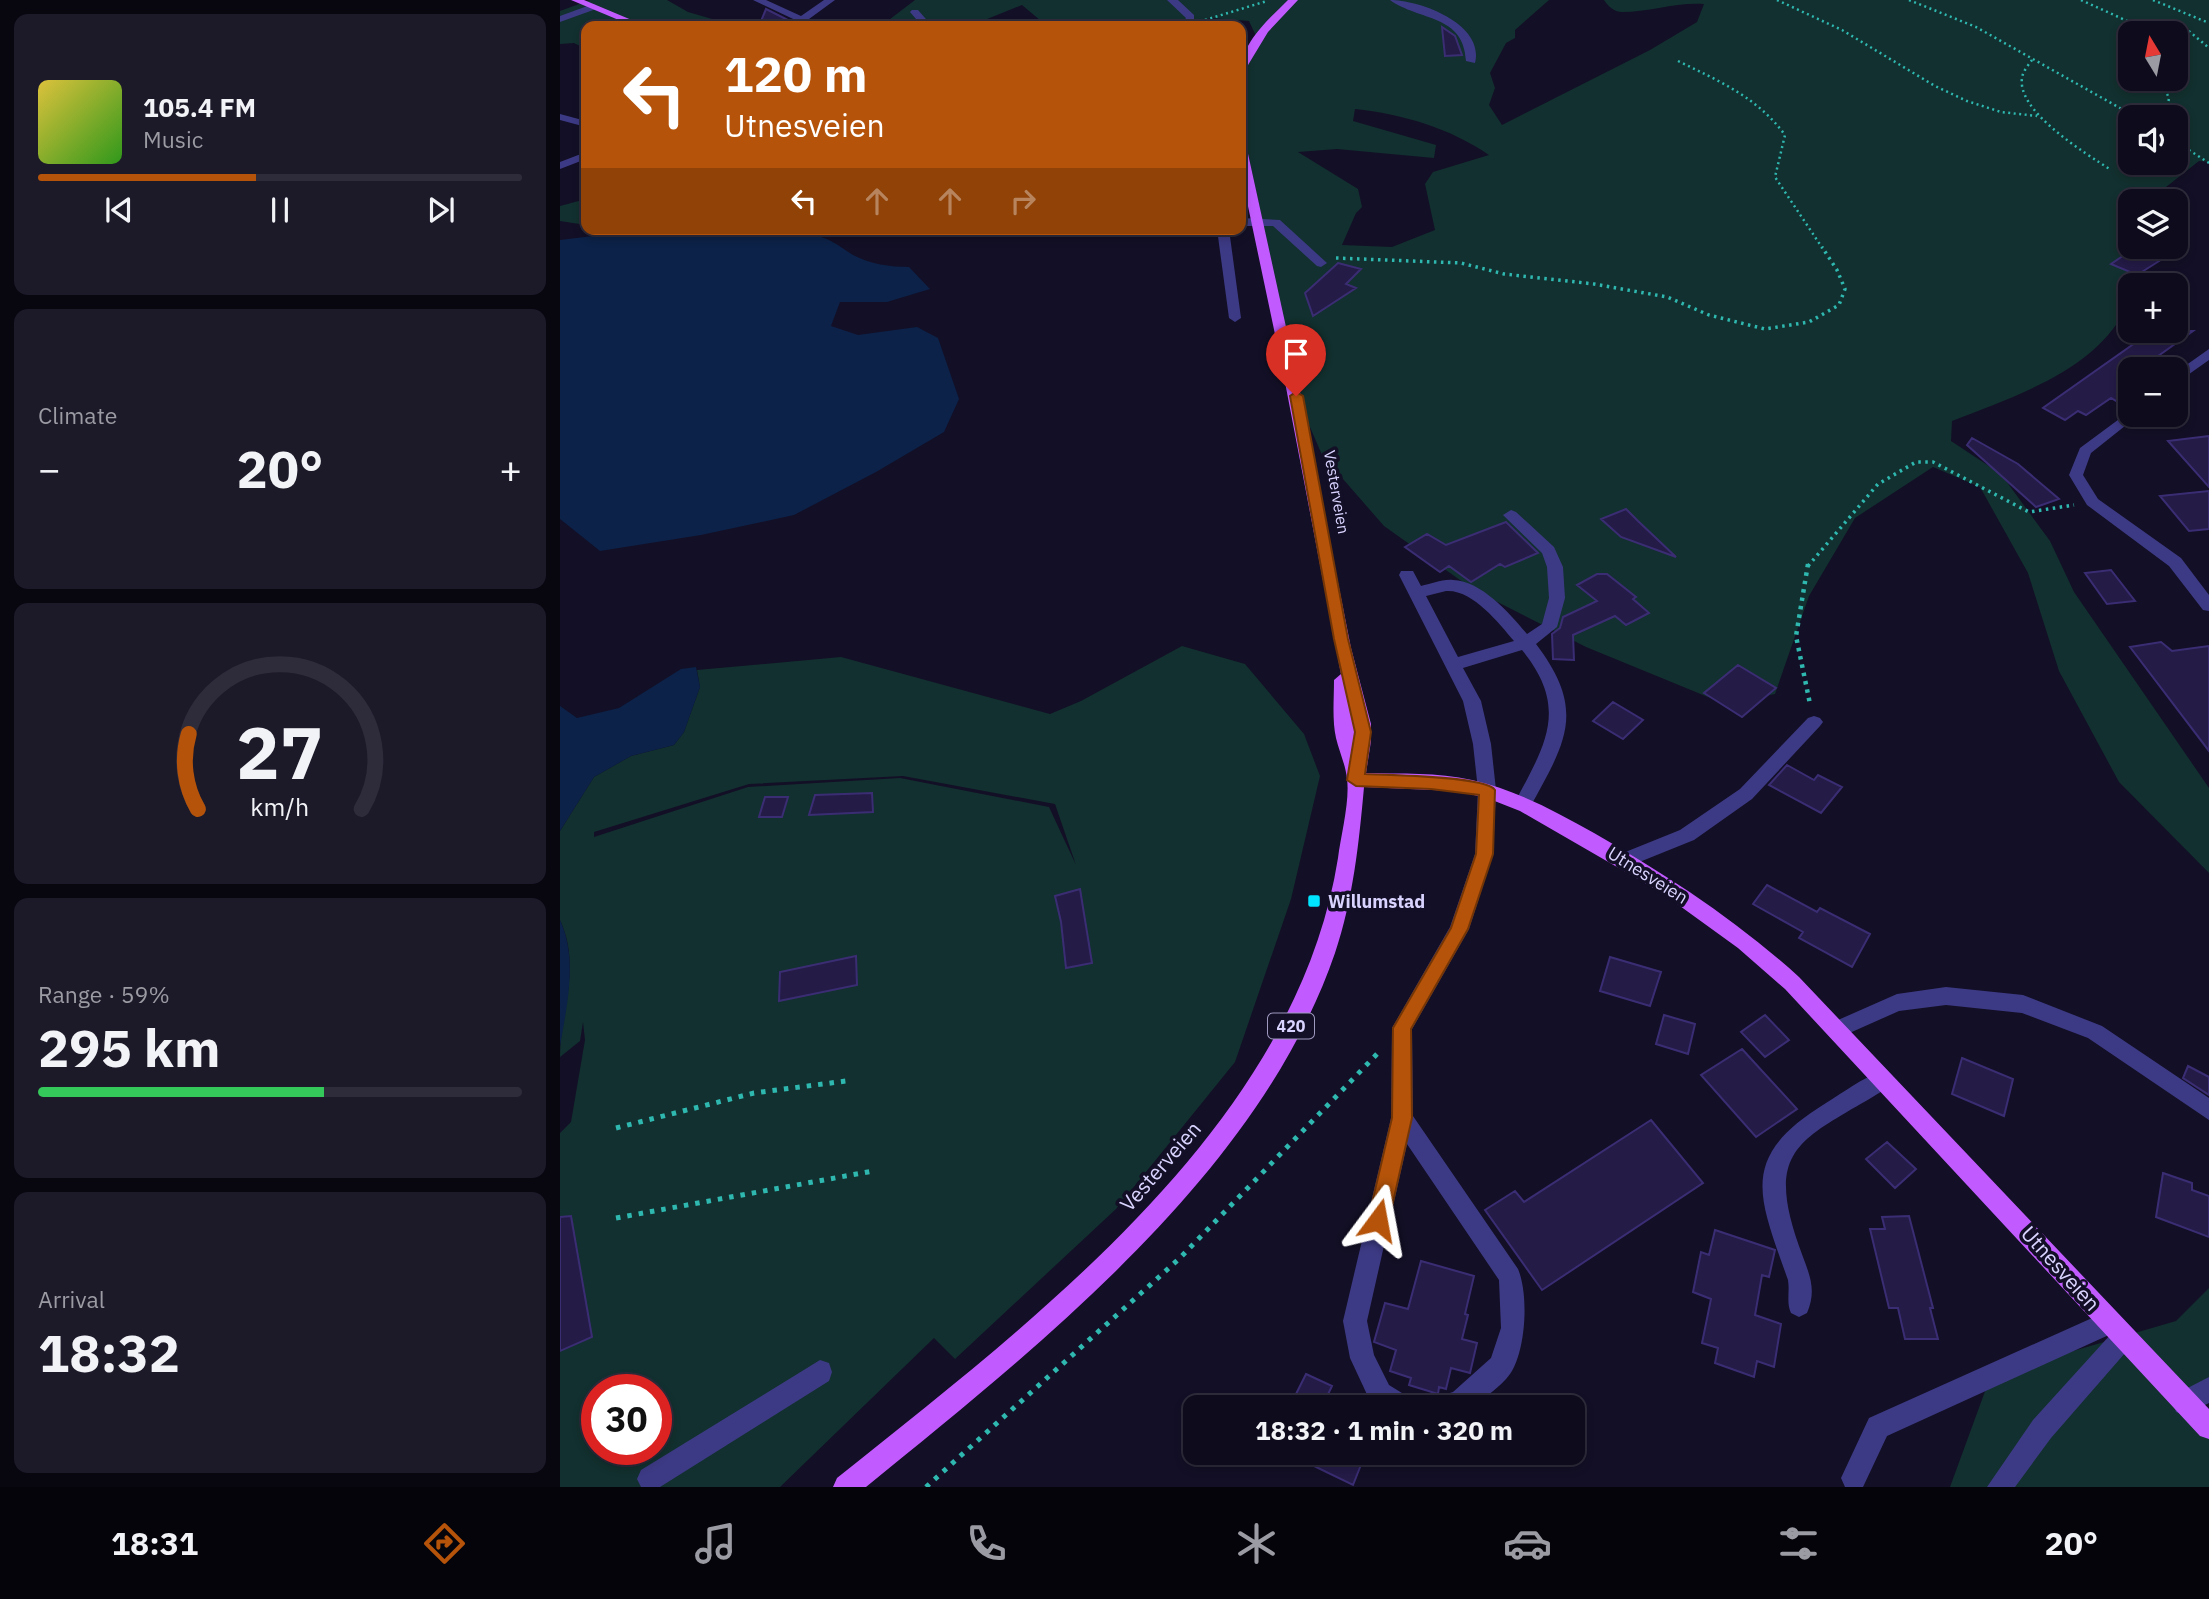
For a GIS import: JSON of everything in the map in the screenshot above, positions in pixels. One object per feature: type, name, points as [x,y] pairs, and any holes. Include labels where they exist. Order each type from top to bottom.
[{"type":"main road","points":[[576,0],[628,21]]},
{"type":"main road","points":[[1246,60],[1264,30],[1293,0]]},
{"type":"main road","name":"Vesterveien","points":[[846,1487],[937,1413],[1077,1291],[1195,1170],[1271,1066],[1323,958],[1339,905],[1354,817],[1356,780],[1344,735],[1341,639],[1296,396],[1246,171]]},
{"type":"main road","name":"Utnesveien","points":[[1356,780],[1431,782],[1487,790],[1522,804],[1625,860],[1712,915],[1753,946],[2022,1225],[2209,1427]]},
{"type":"street","points":[[758,0],[806,21]]},
{"type":"street","points":[[803,19],[830,0]]},
{"type":"street","points":[[1172,0],[1191,17],[1190,21]]},
{"type":"street","points":[[1395,0],[1452,24],[1467,36],[1473,47],[1471,61]]},
{"type":"street","points":[[560,19],[593,7]]},
{"type":"street","points":[[915,12],[923,21]]},
{"type":"street","points":[[560,117],[581,123]]},
{"type":"street","points":[[560,166],[581,157]]},
{"type":"street","points":[[1246,221],[1276,223],[1318,260]]},
{"type":"street","points":[[1224,235],[1235,318]]},
{"type":"street","points":[[2188,370],[2209,353]]},
{"type":"street","points":[[2118,424],[2085,450],[2076,475],[2092,502],[2175,562],[2209,606]]},
{"type":"street","points":[[1455,664],[1526,643],[1549,627],[1557,598],[1555,567],[1549,551],[1511,515]]},
{"type":"street","points":[[1382,1395],[1362,1358],[1355,1321],[1402,1118],[1402,1028],[1459,929],[1485,854],[1487,790],[1482,744],[1472,701],[1407,575]]},
{"type":"street","points":[[1416,593],[1446,586],[1462,586],[1487,604],[1526,643],[1557,694],[1557,720],[1545,761],[1522,804]]},
{"type":"street","points":[[1625,860],[1687,835],[1746,794],[1814,722]]},
{"type":"street","points":[[1836,1030],[1897,1003],[1946,996],[2023,1004],[2095,1032],[2209,1110]]},
{"type":"street","points":[[1799,1305],[1802,1291],[1800,1279],[1772,1194],[1771,1176],[1776,1161],[1792,1137],[1882,1080]]},
{"type":"street","points":[[1402,1118],[1510,1277],[1513,1328],[1501,1366],[1468,1395]]},
{"type":"street","points":[[1854,1478],[1878,1427],[2117,1330]]},
{"type":"street","points":[[2000,1487],[2117,1330]]},
{"type":"street","points":[[650,1479],[820,1372]]},
{"type":"street","points":[[2185,1403],[2209,1389]]},
{"type":"path","points":[[1201,21],[1270,0]]},
{"type":"path","points":[[1777,0],[1860,38],[1934,86],[2010,115],[2037,116]]},
{"type":"path","points":[[1909,0],[1976,27],[2118,107]]},
{"type":"path","points":[[2081,0],[2127,21]]},
{"type":"path","points":[[2153,0],[2209,23]]},
{"type":"path","points":[[2188,31],[2209,48]]},
{"type":"path","points":[[2032,60],[2025,66],[2021,85],[2037,116],[2111,170]]},
{"type":"path","points":[[1318,260],[1461,263],[1504,274],[1594,284],[1667,297],[1709,315],[1765,329],[1810,322],[1839,305],[1845,289],[1837,271],[1775,177],[1785,135],[1772,114],[1753,99],[1678,61]]},
{"type":"path","points":[[2188,149],[2209,163]]},
{"type":"path","points":[[1814,722],[1796,636],[1808,564],[1878,484],[1916,462],[1933,462],[2029,512],[2092,502]]},
{"type":"path","points":[[926,1487],[1180,1258],[1402,1028]]},
{"type":"path","points":[[615,1128],[754,1093],[846,1081]]},
{"type":"path","points":[[616,1219],[873,1171]]},
{"type":"green space","points":[[590,0],[667,0],[688,12],[719,21],[581,21],[581,46],[574,43],[560,44],[560,11]]},
{"type":"green space","points":[[915,0],[1549,0],[1515,30],[1515,38],[1506,43],[1490,73],[1495,88],[1489,105],[1502,125],[1650,50],[1697,22],[1704,4],[1622,12],[1616,11],[1604,0],[2209,0],[2209,162],[2199,161],[2188,170],[2188,105],[2118,105],[2118,175],[2181,175],[2164,189],[2118,189],[2118,259],[2126,259],[2128,273],[2118,273],[2116,325],[2099,345],[2054,377],[1952,421],[1951,441],[2001,474],[2050,541],[2074,592],[2209,788],[2209,873],[2119,782],[2059,671],[2028,573],[1980,487],[1933,467],[1855,518],[1809,596],[1775,694],[1725,704],[1586,647],[1474,590],[1384,526],[1322,455],[1292,385],[1271,261],[1246,144],[1246,55],[1256,36],[1249,21],[1211,18],[1200,21],[1041,21],[1022,5],[982,21],[888,21]],"holes":[[[1355,109],[1390,114],[1442,130],[1489,155],[1433,172],[1425,184],[1435,230],[1392,247],[1342,245],[1356,213],[1362,207],[1358,189],[1298,152],[1337,149],[1434,158],[1436,145],[1353,121]]]},
{"type":"green space","points":[[581,200],[581,224],[560,221],[560,206]]},
{"type":"green space","points":[[1182,646],[1245,664],[1304,734],[1320,776],[1291,899],[1235,1062],[1116,1209],[955,1359],[934,1338],[780,1487],[560,1487],[560,1133],[571,1122],[585,1040],[583,1022],[580,1041],[560,1057],[570,972],[566,938],[560,920],[560,831],[594,777],[631,756],[674,745],[684,732],[700,687],[697,670],[841,657],[1050,714],[1081,701]],"holes":[[[903,776],[1055,804],[1076,865],[1049,807],[900,778],[748,787],[594,837],[594,832],[749,784]]]},
{"type":"green space","points":[[2209,1288],[2209,1377],[2178,1399],[2209,1435],[2209,1487],[1950,1487],[1991,1375],[2176,1321]]},
{"type":"water","points":[[601,235],[818,236],[866,261],[909,267],[930,289],[887,302],[840,302],[831,326],[858,335],[917,327],[938,338],[959,399],[944,432],[794,515],[701,535],[600,551],[560,519],[560,240]]},
{"type":"water","points":[[696,667],[700,687],[684,732],[674,745],[631,756],[594,777],[560,831],[560,706],[577,718],[619,708],[681,669]]},
{"type":"water","points":[[560,920],[569,951],[570,966],[568,999],[560,1046]]},
{"type":"building","points":[[766,9],[790,21],[761,21]]},
{"type":"building","points":[[1442,27],[1455,36],[1462,55],[1445,56]]},
{"type":"building","points":[[2118,259],[2162,259],[2140,273],[2132,273],[2111,264]]},
{"type":"building","points":[[1338,263],[1361,269],[1346,284],[1356,288],[1313,316],[1305,293]]},
{"type":"building","points":[[2135,343],[2176,343],[2157,357],[2118,357],[2118,402],[2111,398],[2086,415],[2078,411],[2065,420],[2043,408]]},
{"type":"building","points":[[2209,436],[2209,487],[2168,441]]},
{"type":"building","points":[[1972,438],[2018,464],[2059,499],[2036,507],[1967,445]]},
{"type":"building","points":[[2209,491],[2209,529],[2189,531],[2160,496]]},
{"type":"building","points":[[1626,509],[1676,557],[1621,537],[1601,519]]},
{"type":"building","points":[[1506,522],[1538,553],[1505,567],[1500,564],[1471,582],[1449,566],[1440,572],[1405,547],[1427,534],[1446,545]]},
{"type":"building","points":[[2111,570],[2135,601],[2107,604],[2085,573]]},
{"type":"building","points":[[1597,574],[1607,574],[1636,597],[1633,599],[1649,613],[1626,625],[1615,616],[1573,635],[1574,660],[1553,659],[1552,634],[1560,628],[1563,617],[1597,601],[1577,585]]},
{"type":"building","points":[[2161,642],[2172,651],[2209,646],[2209,751],[2130,647]]},
{"type":"building","points":[[1738,665],[1776,688],[1742,717],[1704,693]]},
{"type":"building","points":[[1613,702],[1643,720],[1623,739],[1593,721]]},
{"type":"building","points":[[1787,765],[1814,780],[1818,775],[1842,787],[1821,813],[1769,785]]},
{"type":"building","points":[[872,793],[873,812],[809,815],[815,795]]},
{"type":"building","points":[[765,797],[788,797],[782,817],[759,817]]},
{"type":"building","points":[[1767,885],[1817,912],[1820,908],[1870,934],[1852,967],[1799,938],[1803,932],[1753,904]]},
{"type":"building","points":[[1080,889],[1092,963],[1066,968],[1055,896]]},
{"type":"building","points":[[856,956],[857,985],[779,1001],[780,972]]},
{"type":"building","points":[[1610,957],[1661,972],[1650,1006],[1600,991]]},
{"type":"building","points":[[1664,1015],[1695,1024],[1688,1054],[1656,1044]]},
{"type":"building","points":[[1765,1015],[1789,1040],[1765,1057],[1741,1032]]},
{"type":"building","points":[[1742,1049],[1797,1109],[1756,1137],[1701,1075]]},
{"type":"building","points":[[1962,1058],[2013,1079],[2004,1116],[1952,1094]]},
{"type":"building","points":[[2188,1066],[2209,1077],[2209,1095],[2183,1078]]},
{"type":"building","points":[[1651,1120],[1703,1183],[1542,1290],[1485,1210],[1515,1191],[1524,1202]]},
{"type":"building","points":[[1887,1142],[1916,1169],[1895,1188],[1866,1159]]},
{"type":"building","points":[[2163,1173],[2192,1183],[2192,1190],[2209,1196],[2209,1237],[2156,1217]]},
{"type":"building","points":[[571,1216],[592,1337],[560,1351],[560,1217]]},
{"type":"building","points":[[1909,1216],[1933,1308],[1930,1308],[1938,1339],[1905,1339],[1898,1308],[1889,1308],[1870,1229],[1885,1229],[1882,1217]]},
{"type":"building","points":[[1715,1230],[1775,1250],[1769,1277],[1762,1275],[1755,1315],[1781,1324],[1774,1367],[1757,1361],[1754,1377],[1715,1363],[1718,1348],[1702,1343],[1711,1299],[1693,1292],[1701,1252],[1709,1255]]},
{"type":"building","points":[[1421,1261],[1474,1276],[1462,1339],[1477,1343],[1470,1373],[1451,1368],[1446,1389],[1439,1387],[1438,1394],[1409,1385],[1411,1378],[1390,1371],[1396,1350],[1374,1342],[1385,1303],[1408,1309]]},
{"type":"building","points":[[1306,1374],[1332,1386],[1328,1395],[1296,1395]]},
{"type":"building","points":[[1312,1465],[1361,1465],[1353,1485]]},
{"type":"place","name":"Willumstad","points":[[1314,901]]},
{"type":"route","points":[[1296,396],[1341,639],[1363,732],[1356,780],[1431,782],[1487,790],[1485,854],[1459,929],[1402,1028],[1402,1118],[1378,1220]]}]
